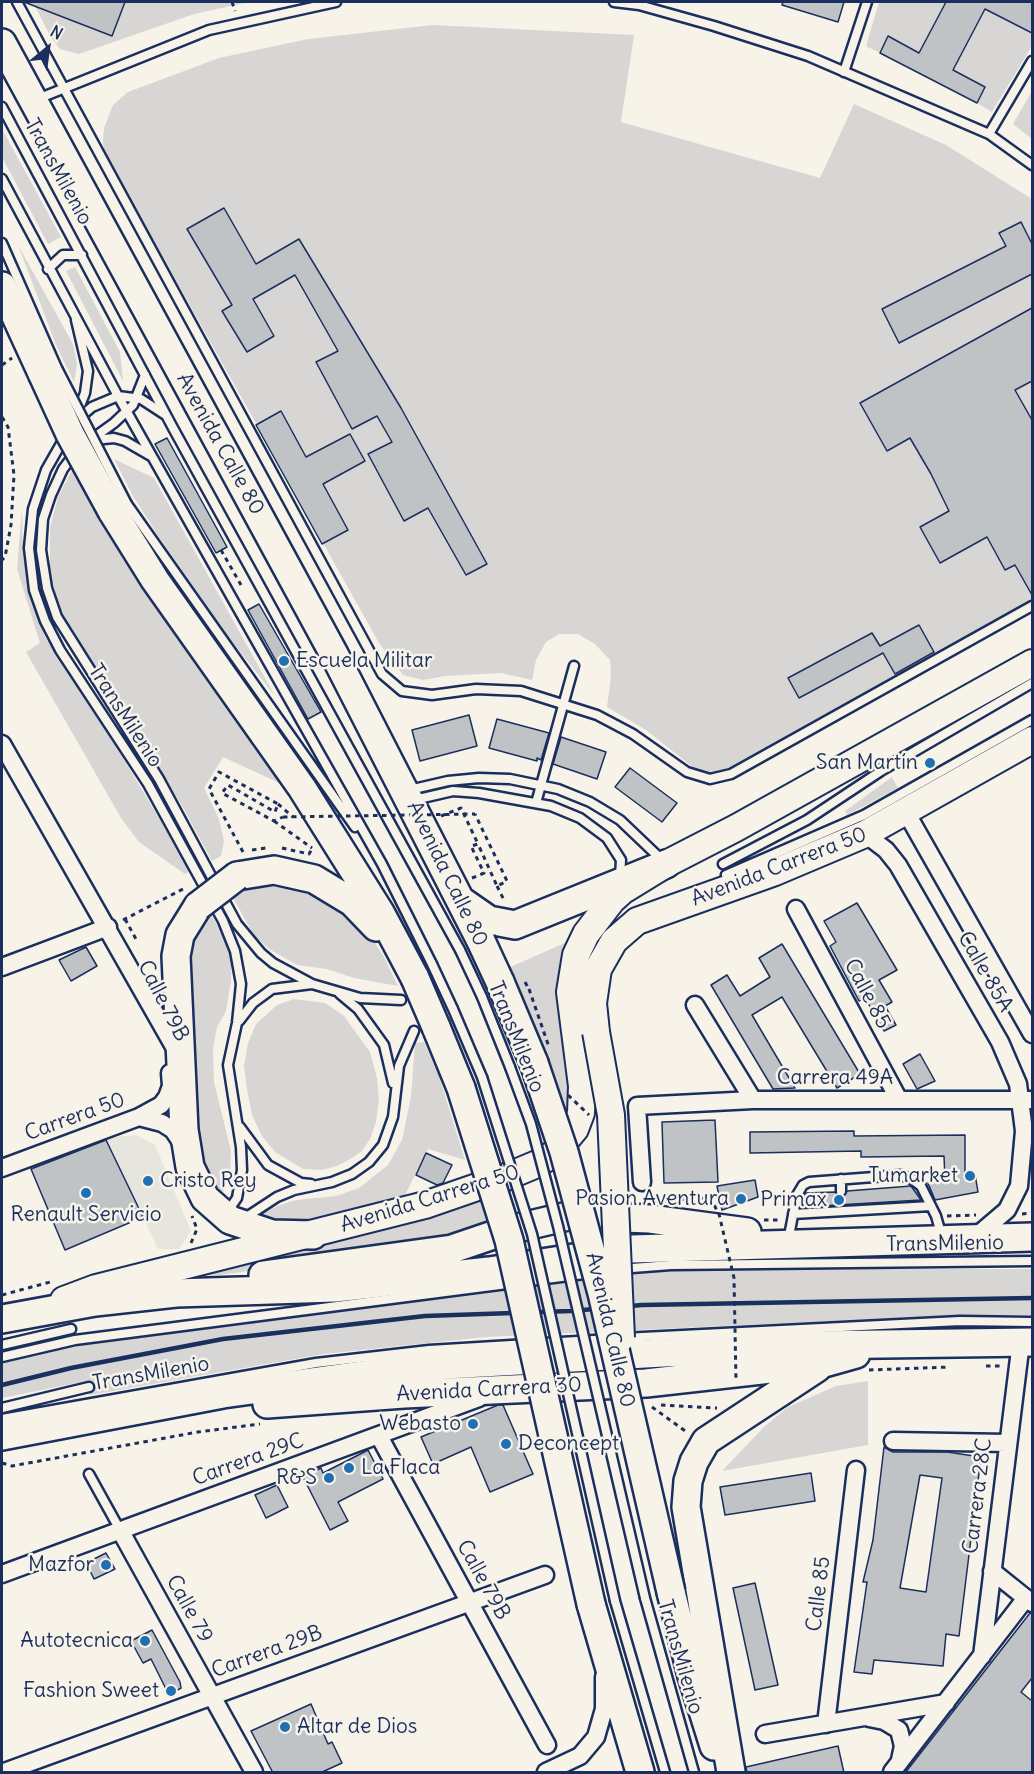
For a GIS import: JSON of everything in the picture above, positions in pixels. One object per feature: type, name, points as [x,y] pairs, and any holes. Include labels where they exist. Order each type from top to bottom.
[{"type":"highway","name":"Avenida Calle 80","points":[[2,43],[408,796],[464,891],[470,946],[491,989],[581,1212],[636,1400],[671,1592],[692,1676],[722,1773]]},
{"type":"highway","points":[[2,286],[50,370],[70,434],[119,508],[155,580],[309,798],[381,914],[416,981],[434,1022],[472,1082],[511,1250],[603,1602],[602,1647],[640,1773]]},
{"type":"highway","points":[[313,1235],[272,1234],[251,1230],[230,1220],[205,1198],[197,1185],[186,1151],[176,956],[180,935],[195,895],[240,864],[265,871],[284,871],[305,876],[331,887],[352,902],[373,924],[416,981]]},
{"type":"highway","points":[[464,891],[489,920],[515,925],[615,893],[666,864]]},
{"type":"highway","points":[[176,1293],[264,1275],[452,1249],[514,1229],[568,1216],[650,1219],[790,1232],[859,1243],[1032,1237]]},
{"type":"highway","points":[[12,1316],[94,1302],[176,1293],[335,1288],[489,1271],[632,1249],[790,1232]]},
{"type":"highway","name":"Avenida Carrera 30","points":[[78,1421],[315,1400],[509,1388],[646,1383],[824,1363],[897,1342]]},
{"type":"highway","name":"Avenida Carrera 30","points":[[2,1436],[295,1383],[427,1366],[667,1351],[897,1342],[1026,1343]]},
{"type":"highway","points":[[731,1773],[686,1507],[690,1472],[706,1442],[824,1363]]},
{"type":"main road","points":[[666,864],[736,828],[1032,663]]},
{"type":"main road","name":"Avenida Carrera 50","points":[[636,1400],[617,1288],[611,1116],[593,1003],[598,969],[604,954],[622,933],[655,914],[775,872],[865,834],[1031,740]]},
{"type":"main road","name":"Avenida Carrera 50","points":[[12,1316],[96,1288],[313,1235],[425,1204],[506,1177],[537,1164],[567,1141],[579,1121],[583,1100],[571,1009],[573,970],[580,944],[615,893]]},
{"type":"street","name":"Calle 79B","points":[[2,744],[8,768],[108,927],[181,1059]]},
{"type":"street","name":"Calle 85A","points":[[906,812],[1032,1034]]},
{"type":"street","name":"Calle 85A","points":[[865,834],[886,849],[898,865],[1013,1068],[1027,1100],[1019,1186],[1007,1210],[972,1239]]},
{"type":"street","name":"Calle 85","points":[[796,909],[899,1100]]},
{"type":"street","name":"Calle 79B","points":[[108,927],[117,961],[163,1046],[170,1074],[167,1097],[161,1105],[139,1117]]},
{"type":"street","points":[[2,967],[108,927]]},
{"type":"street","points":[[695,1005],[753,1100]]},
{"type":"street","name":"Carrera 49A","points":[[642,1182],[638,1106],[753,1100],[1027,1100]]},
{"type":"street","name":"Carrera 50","points":[[2,1167],[139,1117],[155,1120],[173,1130],[186,1151]]},
{"type":"street","name":"Carrera 28C","points":[[982,1656],[1007,1443],[1026,1343]]},
{"type":"street","name":"Carrera 29C","points":[[2,1574],[509,1388]]},
{"type":"street","name":"Calle 79B","points":[[379,1436],[547,1745]]},
{"type":"street","points":[[893,1441],[1007,1443]]},
{"type":"street","name":"Calle 85","points":[[826,1724],[856,1470]]},
{"type":"street","name":"Calle 79","points":[[120,1530],[254,1773]]},
{"type":"street","points":[[895,1769],[982,1656],[1029,1601],[992,1571]]},
{"type":"street","name":"Carrera 29B","points":[[4,1773],[545,1575]]},
{"type":"street","points":[[546,1773],[580,1756],[596,1737],[604,1709],[602,1647]]},
{"type":"street","points":[[765,1734],[946,1703]]},
{"type":"street","points":[[865,1717],[884,1721],[899,1730],[903,1746],[895,1769]]},
{"type":"lane","points":[[17,2],[382,674],[402,691],[432,695],[476,689],[521,691],[597,715],[633,734],[687,772],[710,780],[731,774],[1032,606]]},
{"type":"lane","points":[[34,101],[63,87],[209,30],[336,2]]},
{"type":"lane","points":[[614,2],[664,12],[764,41],[844,72],[989,134],[1032,165]]},
{"type":"lane","points":[[664,12],[667,2]]},
{"type":"lane","points":[[844,72],[867,2]]},
{"type":"lane","points":[[989,134],[1032,61]]},
{"type":"lane","name":"TransMilenio","points":[[2,107],[167,416],[470,946]]},
{"type":"lane","name":"TransMilenio","points":[[2,179],[48,269],[118,396],[127,412],[153,458],[382,864],[416,981],[377,1001],[312,984],[273,963],[248,940],[159,779],[57,617],[47,588],[41,550],[44,519],[51,495],[63,469],[85,444],[127,412],[137,398],[145,375]]},
{"type":"lane","points":[[2,243],[50,370]]},
{"type":"lane","name":"TransMilenio","points":[[48,269],[63,255],[82,255]]},
{"type":"lane","name":"TransMilenio","points":[[76,320],[88,371],[85,393],[73,424],[46,470],[33,509],[29,532],[34,590],[45,621],[60,650],[148,784],[231,938],[239,966],[241,984],[237,1023],[228,1065],[242,1170],[237,1198],[230,1208]]},
{"type":"lane","name":"TransMilenio","points":[[73,424],[92,407],[118,396],[137,398],[152,404],[167,416]]},
{"type":"lane","name":"TransMilenio","points":[[85,444],[100,438],[114,438],[125,441],[153,458]]},
{"type":"lane","name":"TransMilenio","points":[[119,508],[382,864]]},
{"type":"lane","points":[[536,802],[574,666]]},
{"type":"lane","points":[[723,864],[807,820],[880,771],[1032,683]]},
{"type":"lane","points":[[726,875],[1031,740]]},
{"type":"lane","points":[[408,796],[448,781],[479,778],[541,784],[574,795],[605,811],[633,831],[666,864]]},
{"type":"lane","points":[[408,796],[453,791],[536,802],[580,818],[608,838],[616,848],[622,867],[615,893]]},
{"type":"lane","name":"TransMilenio","points":[[237,1023],[253,1003],[272,989],[312,984]]},
{"type":"lane","name":"TransMilenio","points":[[336,991],[358,1009],[384,1045],[391,1067],[394,1095]]},
{"type":"lane","name":"TransMilenio","points":[[248,1216],[278,1197],[332,1182],[352,1174],[369,1162],[383,1145],[393,1117],[399,1066],[434,1022]]},
{"type":"lane","name":"TransMilenio","points":[[522,1065],[531,1124],[561,1237],[645,1598],[694,1773]]},
{"type":"lane","name":"TransMilenio","points":[[237,1121],[253,1147],[268,1165],[301,1183],[316,1185]]},
{"type":"lane","points":[[790,1232],[797,1195],[803,1185],[841,1179],[906,1177],[921,1186],[932,1206],[943,1240]]},
{"type":"lane","points":[[841,1179],[841,1191]]},
{"type":"lane","points":[[790,1232],[843,1210],[932,1206]]},
{"type":"lane","name":"TransMilenio","points":[[2,1357],[86,1339],[642,1266],[1032,1260]]},
{"type":"lane","name":"TransMilenio","points":[[2,1419],[316,1363],[429,1350],[520,1343],[960,1321],[1026,1343]]},
{"type":"lane","points":[[2,1345],[71,1329]]},
{"type":"lane","name":"TransMilenio","points":[[2,1408],[89,1387]]},
{"type":"lane","points":[[89,1474],[120,1530]]},
{"type":"lane","points":[[603,1602],[665,1773]]},
{"type":"path","points":[[2,365],[13,359]]},
{"type":"path","points":[[2,417],[8,427],[14,475],[11,525],[5,557],[2,560]]},
{"type":"path","points":[[221,550],[243,588]]},
{"type":"path","points":[[240,864],[209,789],[219,772],[284,807]]},
{"type":"path","points":[[279,804],[274,812],[228,785],[222,793],[274,821],[312,848]]},
{"type":"path","points":[[435,819],[461,808],[504,900]]},
{"type":"path","points":[[274,821],[284,817],[475,814],[507,881],[497,886]]},
{"type":"path","points":[[464,891],[484,873],[471,846],[478,844]]},
{"type":"path","points":[[108,927],[195,895]]},
{"type":"path","points":[[125,919],[137,941]]},
{"type":"path","points":[[654,1202],[704,1198],[713,1203],[719,1214],[735,1278],[735,1387]]},
{"type":"path","points":[[188,1246],[197,1229],[190,1213]]},
{"type":"path","points":[[2,1295],[56,1281]]},
{"type":"path","points":[[975,1366],[1026,1343]]},
{"type":"path","points":[[867,1370],[953,1366]]},
{"type":"path","points":[[636,1400],[718,1408]]},
{"type":"path","points":[[2,1463],[12,1466],[198,1432],[264,1424]]},
{"type":"shaded area","points":[[33,2],[249,2],[194,14],[79,54],[60,49],[50,36]]},
{"type":"shaded area","points":[[879,2],[946,2],[919,53],[888,37],[880,53],[866,46]]},
{"type":"shaded area","points":[[985,9],[1030,32],[1032,29],[1032,46],[992,112],[977,103],[985,87],[953,70]]},
{"type":"shaded area","points":[[433,25],[634,35],[621,122],[820,178],[854,104],[946,145],[1032,199],[1032,599],[724,770],[711,773],[695,769],[646,730],[607,707],[611,677],[610,660],[595,644],[578,634],[559,634],[546,642],[536,660],[532,680],[501,673],[445,676],[423,680],[403,675],[379,643],[104,152],[103,142],[104,128],[113,105],[128,92],[219,58],[308,39]]},
{"type":"shaded area","points":[[1032,91],[1032,139],[1013,124]]},
{"type":"shaded area","points":[[2,129],[61,237],[48,244],[2,157]]},
{"type":"shaded area","points":[[18,245],[73,344],[77,364],[74,382],[56,345]]},
{"type":"shaded area","points":[[75,267],[120,352],[123,381],[66,271]]},
{"type":"shaded area","points":[[114,459],[154,478],[275,696],[227,635],[159,537],[133,496]]},
{"type":"shaded area","points":[[74,466],[288,787],[223,757],[204,788],[219,819],[224,841],[221,856],[212,861],[181,804],[71,635],[57,601],[50,568],[50,528],[58,497]]},
{"type":"shaded area","points":[[22,508],[23,553],[28,583],[45,637],[121,755],[191,871],[185,874],[139,842],[121,818],[26,652],[40,643],[17,569]]},
{"type":"shaded area","points":[[892,777],[898,788],[847,815],[845,811]]},
{"type":"shaded area","points":[[276,879],[339,902],[370,935],[398,986],[354,978],[327,969],[297,965],[269,949],[253,934],[230,892]]},
{"type":"shaded area","points":[[209,909],[231,954],[231,981],[226,1011],[217,1027],[213,1049],[214,1082],[231,1151],[230,1179],[218,1201],[198,1165],[183,965],[195,923]]},
{"type":"shaded area","points":[[567,942],[559,969],[558,1008],[571,1083],[569,1125],[508,968]]},
{"type":"shaded area","points":[[294,999],[325,1003],[344,1016],[370,1052],[377,1078],[379,1099],[376,1122],[370,1139],[362,1151],[352,1158],[337,1166],[322,1170],[303,1169],[275,1152],[262,1136],[252,1115],[247,1090],[244,1066],[248,1043],[256,1024],[277,1005]]},
{"type":"shaded area","points":[[424,1042],[439,1076],[465,1160],[428,1149],[401,1203],[304,1227],[252,1219],[277,1206],[296,1200],[336,1196],[359,1188],[388,1165],[402,1140],[411,1097],[415,1043]]},
{"type":"shaded area","name":"Cristo Rey","points":[[136,1135],[155,1145],[191,1231],[179,1249],[158,1249],[105,1138]]},
{"type":"shaded area","points":[[481,1198],[488,1231],[384,1253],[219,1275],[164,1277],[352,1237]]},
{"type":"shaded area","points":[[688,1269],[1032,1269],[1032,1315],[962,1315],[486,1337],[324,1354],[90,1395],[87,1381],[2,1398],[2,1363],[94,1342],[497,1292],[630,1273]]},
{"type":"shaded area","points":[[868,1381],[868,1445],[722,1471],[764,1427],[788,1407],[836,1386]]},
{"type":"building","points":[[24,2],[125,2],[112,36]]},
{"type":"building","points":[[783,2],[844,2],[838,22],[782,5]]},
{"type":"building","points":[[946,2],[1032,2],[1032,33],[985,9],[953,70],[985,87],[977,103],[880,53],[888,36],[919,53]]},
{"type":"building","points":[[224,208],[256,264],[299,239],[401,408],[487,564],[466,575],[428,508],[404,521],[368,454],[392,442],[377,416],[352,429],[316,362],[338,351],[295,275],[253,299],[274,336],[247,352],[222,311],[232,305],[187,229]]},
{"type":"building","points":[[1021,222],[1032,244],[1032,274],[899,343],[882,309],[1006,246],[999,233]]},
{"type":"building","points":[[1032,308],[1032,381],[1015,390],[1032,420],[1032,595],[1015,565],[1005,570],[987,537],[940,563],[920,527],[949,511],[931,474],[910,438],[887,451],[860,403]]},
{"type":"building","points":[[281,411],[306,457],[350,434],[365,461],[323,484],[348,530],[322,544],[256,425]]},
{"type":"building","points":[[167,438],[227,547],[216,553],[155,444]]},
{"type":"building","name":"Escuela Militar","points":[[259,604],[321,712],[308,719],[248,610]]},
{"type":"building","points":[[919,625],[934,652],[895,674],[883,653],[799,698],[788,678],[872,633],[880,646]]},
{"type":"building","points":[[469,715],[477,746],[420,761],[412,730]]},
{"type":"building","points":[[497,719],[549,733],[541,760],[537,758],[537,761],[489,748]]},
{"type":"building","points":[[561,737],[606,752],[597,779],[553,764]]},
{"type":"building","points":[[630,768],[677,803],[662,822],[615,787]]},
{"type":"building","points":[[857,903],[897,970],[879,980],[892,1002],[885,1006],[896,1025],[884,1031],[865,998],[859,1001],[830,946],[836,942],[824,921]]},
{"type":"building","points":[[782,944],[860,1074],[837,1088],[782,997],[752,1015],[795,1088],[773,1089],[711,985],[727,975],[740,996],[770,977],[759,958]]},
{"type":"building","points":[[86,947],[97,966],[71,981],[59,960]]},
{"type":"building","points":[[920,1054],[935,1081],[917,1089],[903,1064]]},
{"type":"building","points":[[715,1120],[718,1182],[664,1183],[662,1122]]},
{"type":"building","points":[[854,1131],[854,1136],[965,1135],[965,1176],[975,1174],[978,1192],[935,1200],[928,1183],[945,1180],[944,1156],[861,1157],[861,1151],[750,1153],[750,1132]]},
{"type":"building","name":"Renault Servicio","points":[[106,1140],[143,1217],[65,1250],[31,1169]]},
{"type":"building","points":[[426,1153],[452,1165],[443,1183],[437,1185],[416,1175]]},
{"type":"building","points":[[755,1180],[758,1197],[722,1210],[717,1186]]},
{"type":"building","name":"Primax","points":[[911,1186],[921,1200],[804,1207],[805,1193],[835,1192],[842,1197],[847,1191]]},
{"type":"building","points":[[498,1405],[503,1405],[533,1474],[490,1492],[471,1447],[433,1464],[421,1437]]},
{"type":"building","points":[[884,1447],[893,1452],[947,1452],[981,1457],[959,1636],[946,1634],[943,1666],[874,1660],[872,1674],[854,1672],[867,1582],[863,1582],[873,1540]],"holes":[[[920,1475],[942,1478],[926,1592],[900,1588]]]},
{"type":"building","points":[[368,1450],[383,1479],[338,1502],[348,1521],[330,1530],[303,1477],[321,1468],[323,1473]]},
{"type":"building","points":[[811,1473],[815,1501],[725,1515],[720,1487]]},
{"type":"building","points":[[277,1485],[288,1507],[266,1518],[255,1495]]},
{"type":"building","points":[[106,1553],[115,1569],[94,1579],[86,1563]]},
{"type":"building","points":[[755,1583],[778,1685],[755,1690],[733,1588]]},
{"type":"building","points":[[1032,1613],[1032,1678],[1021,1692],[1032,1701],[1032,1773],[905,1773]]},
{"type":"building","points":[[152,1630],[180,1682],[181,1688],[169,1695],[151,1659],[143,1663],[131,1641]]},
{"type":"building","points":[[311,1704],[328,1744],[332,1742],[342,1763],[320,1773],[273,1773],[251,1731]]},
{"type":"building","points":[[838,1746],[844,1773],[747,1773],[746,1767]]},
{"type":"railway","points":[[2,1385],[71,1368],[223,1339],[425,1316],[571,1311],[642,1305],[1032,1298]]},
{"type":"place","name":"Escuela Militar","points":[[284,661]]},
{"type":"place","name":"San Martín","points":[[930,763]]},
{"type":"place","name":"Tumarket","points":[[970,1176]]},
{"type":"place","name":"Cristo Rey","points":[[148,1181]]},
{"type":"place","name":"Renault Servicio","points":[[86,1193]]},
{"type":"place","name":"Pasion Aventura","points":[[741,1199]]},
{"type":"place","name":"Primax","points":[[839,1200]]},
{"type":"place","name":"Webasto","points":[[473,1424]]},
{"type":"place","name":"Deconcept","points":[[506,1444]]},
{"type":"place","name":"La Flaca","points":[[349,1468]]},
{"type":"place","name":"R&S","points":[[329,1478]]},
{"type":"place","name":"Mazfor","points":[[106,1565]]},
{"type":"place","name":"Autotecnica","points":[[145,1641]]},
{"type":"place","name":"Fashion Sweet","points":[[171,1691]]},
{"type":"place","name":"Altar de Dios","points":[[285,1727]]}]
